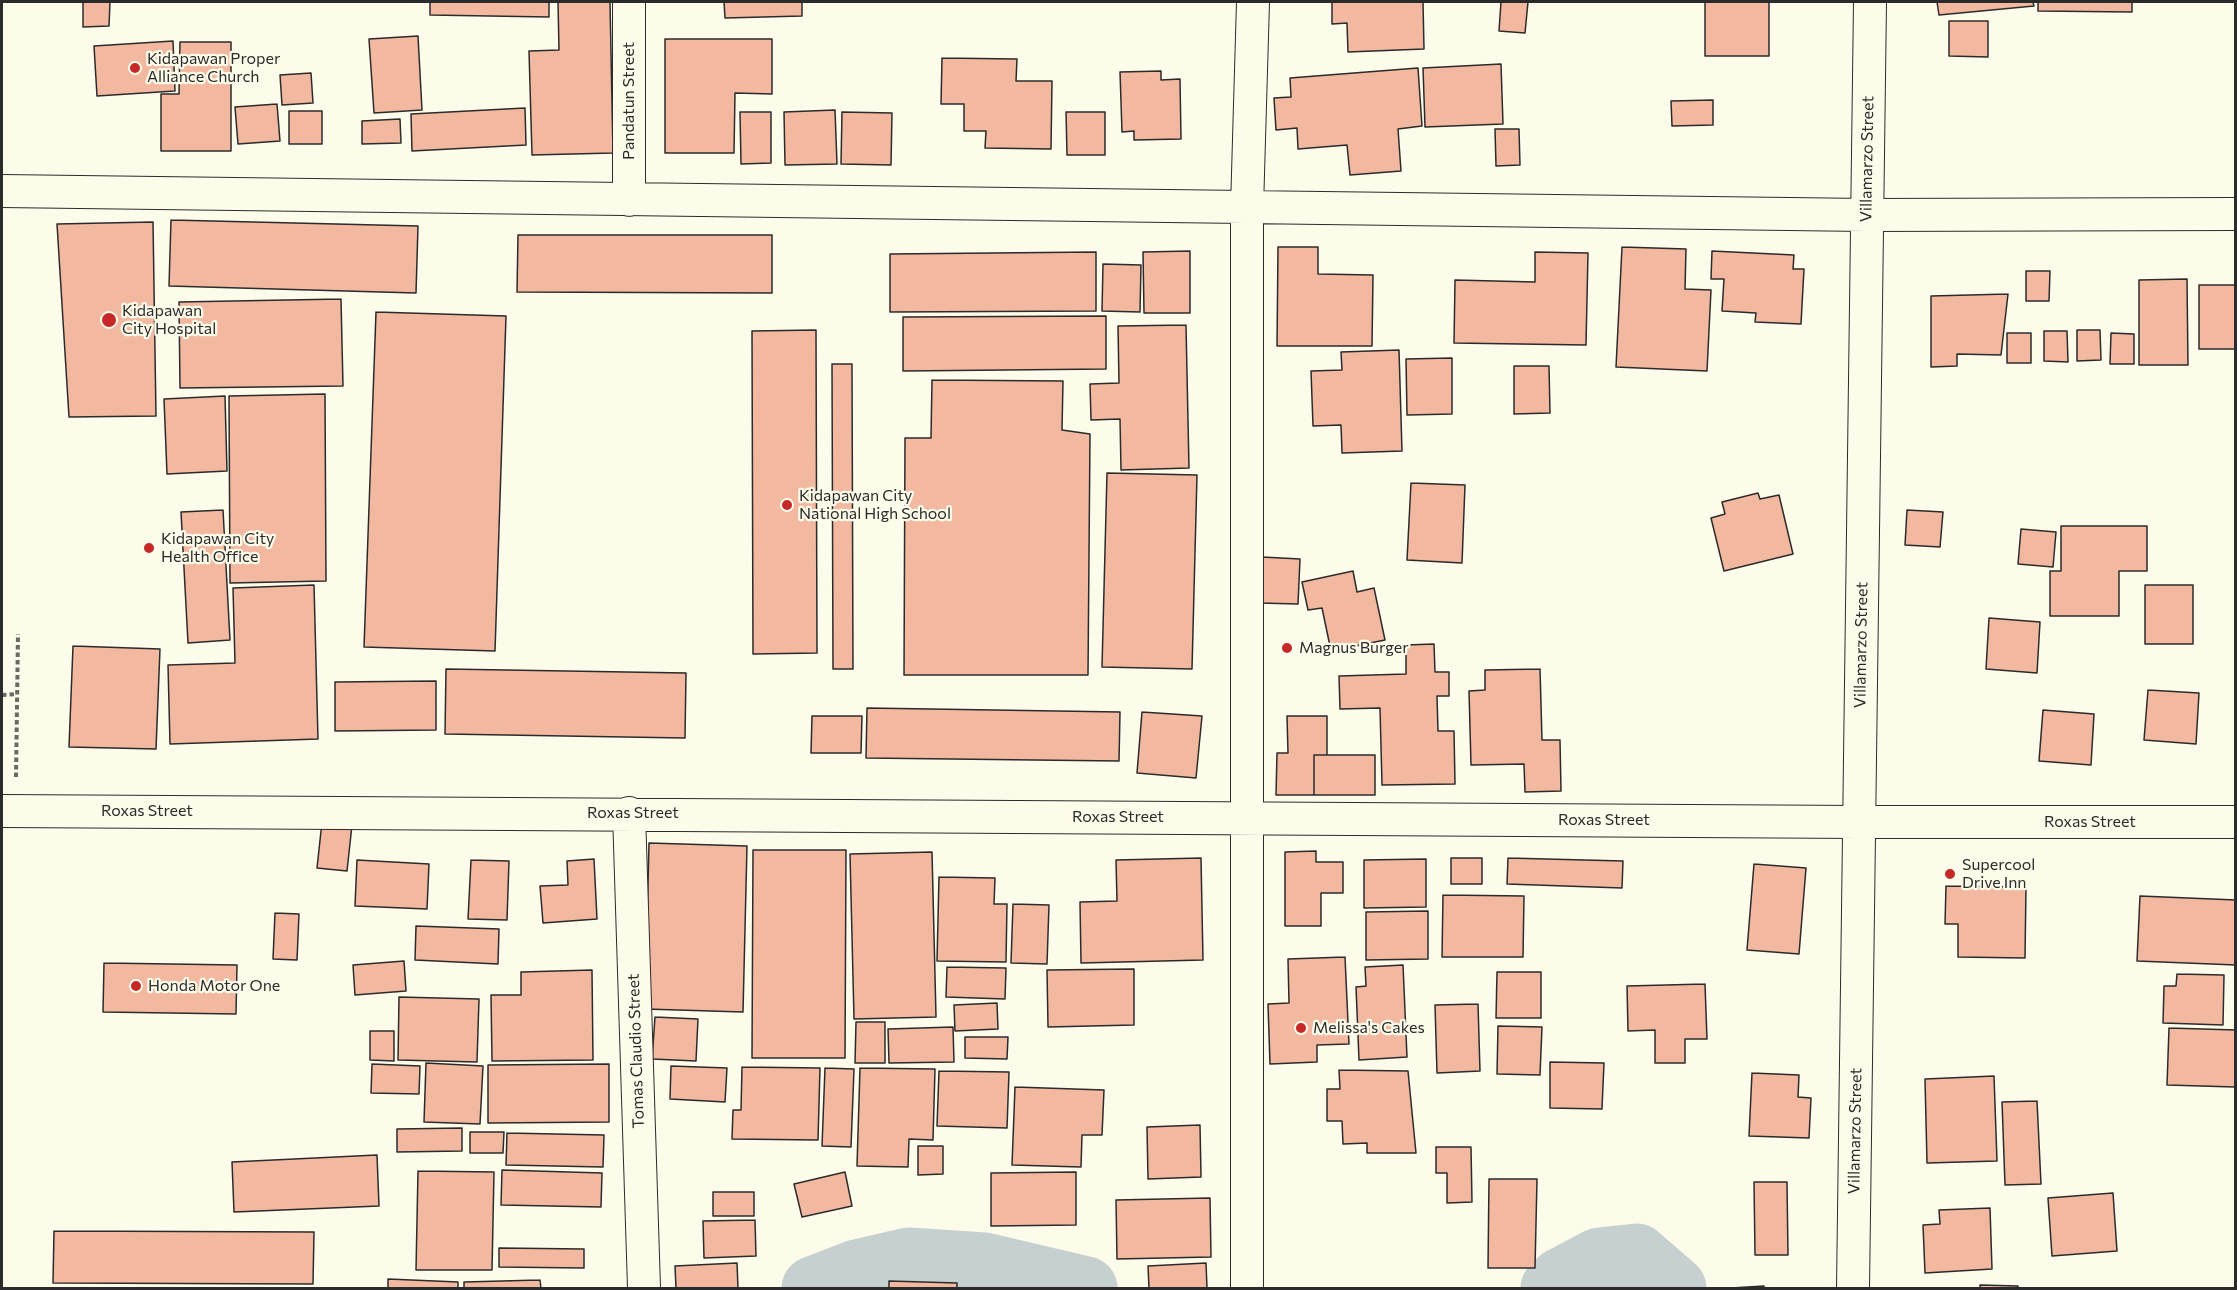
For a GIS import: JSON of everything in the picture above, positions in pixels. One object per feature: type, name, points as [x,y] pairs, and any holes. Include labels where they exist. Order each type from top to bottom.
[{"type":"street","name":"Pandatun Street","points":[[629,2],[629,200]]},
{"type":"street","points":[[1247,1288],[1247,208],[1253,2]]},
{"type":"street","name":"Villamarzo Street","points":[[1853,1288],[1870,2]]},
{"type":"street","points":[[2,191],[1866,215],[2235,214]]},
{"type":"street","name":"Roxas Street","points":[[2,811],[1859,822],[2235,822]]},
{"type":"street","name":"Tomas Claudio Street","points":[[629,813],[644,1288]]},
{"type":"path","points":[[17,758],[18,634]]},
{"type":"path","points":[[2,695],[18,694]]},
{"type":"building","points":[[83,2],[110,2],[109,26],[83,27]]},
{"type":"building","points":[[430,2],[549,2],[549,17],[430,15]]},
{"type":"building","points":[[558,2],[610,2],[613,153],[532,155],[529,51],[559,50]]},
{"type":"building","points":[[724,2],[802,2],[802,16],[725,18]]},
{"type":"building","points":[[1332,2],[1423,2],[1424,49],[1348,52],[1347,23],[1332,24]]},
{"type":"building","points":[[1501,2],[1528,2],[1525,33],[1499,31]]},
{"type":"building","points":[[1705,2],[1769,2],[1769,56],[1705,56]]},
{"type":"building","points":[[1937,2],[2033,2],[2034,6],[1939,15]]},
{"type":"building","points":[[2038,2],[2132,2],[2132,12],[2038,11]]},
{"type":"building","points":[[1949,21],[1988,21],[1988,57],[1949,56]]},
{"type":"building","points":[[418,36],[422,110],[374,113],[369,39]]},
{"type":"building","points":[[665,39],[772,39],[772,94],[735,93],[734,153],[665,153]]},
{"type":"building","name":"Kidapawan Proper Alliance Church","points":[[173,41],[175,91],[97,96],[94,46]]},
{"type":"building","points":[[180,42],[231,42],[231,151],[161,151],[161,94],[179,94]]},
{"type":"building","points":[[942,58],[1017,59],[1016,81],[1052,81],[1051,149],[985,148],[986,131],[964,131],[964,104],[941,104]]},
{"type":"building","points":[[1501,64],[1503,124],[1425,127],[1423,68]]},
{"type":"building","points":[[1418,68],[1422,126],[1398,129],[1401,171],[1350,175],[1347,145],[1298,149],[1297,128],[1276,130],[1274,98],[1291,97],[1290,78]]},
{"type":"building","points":[[1161,71],[1161,80],[1180,79],[1181,139],[1134,140],[1134,131],[1122,132],[1120,72]]},
{"type":"building","points":[[311,73],[313,103],[282,105],[280,75]]},
{"type":"building","points":[[1713,100],[1713,125],[1672,126],[1671,101]]},
{"type":"building","points":[[277,104],[280,141],[238,144],[235,107]]},
{"type":"building","points":[[525,108],[526,145],[412,151],[411,114]]},
{"type":"building","points":[[835,110],[837,164],[785,165],[784,112]]},
{"type":"building","points":[[289,111],[322,111],[322,144],[289,144]]},
{"type":"building","points":[[740,112],[771,112],[771,163],[741,164]]},
{"type":"building","points":[[842,112],[892,113],[891,165],[841,164]]},
{"type":"building","points":[[1066,112],[1105,112],[1105,155],[1067,155]]},
{"type":"building","points":[[400,119],[401,143],[362,144],[362,121]]},
{"type":"building","points":[[1495,129],[1519,129],[1520,165],[1496,166]]},
{"type":"building","points":[[171,220],[418,226],[416,293],[169,286]]},
{"type":"building","name":"Kidapawan City Hospital","points":[[153,222],[156,416],[69,417],[57,224]]},
{"type":"building","points":[[518,235],[772,235],[772,293],[517,292]]},
{"type":"building","points":[[1278,247],[1318,247],[1318,274],[1373,275],[1372,346],[1277,346]]},
{"type":"building","points":[[1622,247],[1686,249],[1685,289],[1711,290],[1707,371],[1616,367]]},
{"type":"building","points":[[1190,251],[1190,313],[1144,313],[1143,252]]},
{"type":"building","points":[[1712,251],[1794,255],[1793,269],[1804,269],[1801,324],[1755,322],[1756,313],[1722,311],[1724,279],[1711,279]]},
{"type":"building","points":[[1096,252],[1096,311],[890,312],[890,254]]},
{"type":"building","points":[[1535,252],[1588,253],[1586,345],[1454,343],[1455,280],[1535,282]]},
{"type":"building","points":[[1103,264],[1141,265],[1140,312],[1102,311]]},
{"type":"building","points":[[2026,271],[2050,271],[2049,301],[2026,301]]},
{"type":"building","points":[[2187,279],[2188,365],[2139,365],[2139,280]]},
{"type":"building","points":[[2199,285],[2235,285],[2235,349],[2199,349]]},
{"type":"building","points":[[2008,294],[2001,355],[1957,354],[1957,366],[1931,367],[1931,296]]},
{"type":"building","points":[[341,299],[343,386],[180,388],[179,302]]},
{"type":"building","points":[[376,312],[506,316],[495,651],[364,647]]},
{"type":"building","points":[[1106,316],[1106,369],[903,371],[903,317]]},
{"type":"building","points":[[1186,325],[1189,468],[1121,470],[1120,419],[1091,420],[1090,384],[1119,383],[1118,326]]},
{"type":"building","points":[[816,330],[817,653],[753,654],[752,331]]},
{"type":"building","points":[[2077,330],[2100,330],[2101,360],[2077,361]]},
{"type":"building","points":[[2044,331],[2067,331],[2068,362],[2044,361]]},
{"type":"building","points":[[2007,333],[2031,333],[2031,363],[2007,363]]},
{"type":"building","points":[[2111,333],[2134,334],[2134,364],[2110,364]]},
{"type":"building","points":[[1399,350],[1402,451],[1342,453],[1341,425],[1313,426],[1311,371],[1342,370],[1341,352]]},
{"type":"building","points":[[1452,358],[1452,414],[1407,415],[1406,359]]},
{"type":"building","points":[[832,364],[852,364],[853,669],[833,669]]},
{"type":"building","points":[[1514,366],[1549,366],[1550,413],[1514,414]]},
{"type":"building","points":[[932,380],[1063,381],[1062,430],[1090,434],[1088,675],[904,675],[905,438],[931,438]]},
{"type":"building","points":[[325,394],[326,581],[230,583],[229,396]]},
{"type":"building","points":[[225,396],[227,471],[167,474],[164,399]]},
{"type":"building","points":[[1107,473],[1197,475],[1192,669],[1102,667]]},
{"type":"building","points":[[1411,483],[1465,485],[1462,563],[1407,560]]},
{"type":"building","points":[[1758,493],[1760,499],[1779,495],[1793,554],[1724,571],[1711,518],[1725,514],[1722,502]]},
{"type":"building","points":[[223,510],[230,640],[188,643],[181,512]]},
{"type":"building","points":[[1907,510],[1943,512],[1940,547],[1905,545]]},
{"type":"building","points":[[2061,526],[2147,526],[2147,571],[2119,571],[2119,616],[2050,616],[2050,571],[2061,571]]},
{"type":"building","points":[[2021,529],[2056,532],[2053,567],[2018,564]]},
{"type":"building","points":[[1262,557],[1300,559],[1298,604],[1259,603]]},
{"type":"building","points":[[1353,571],[1357,592],[1374,588],[1385,640],[1331,651],[1322,608],[1308,610],[1302,582]]},
{"type":"building","points":[[314,585],[318,739],[170,744],[168,665],[235,663],[233,588]]},
{"type":"building","points":[[2145,585],[2193,585],[2193,644],[2145,644]]},
{"type":"building","points":[[1989,618],[2040,622],[2037,673],[1986,669]]},
{"type":"building","points":[[1434,644],[1435,672],[1449,672],[1449,696],[1437,696],[1438,731],[1454,731],[1455,784],[1382,785],[1380,708],[1340,709],[1339,676],[1406,674],[1406,645]]},
{"type":"building","points":[[73,646],[160,649],[156,749],[69,747]]},
{"type":"building","points":[[446,669],[686,673],[685,738],[445,734]]},
{"type":"building","points":[[1540,669],[1542,740],[1560,740],[1561,791],[1525,792],[1524,764],[1471,765],[1469,691],[1485,690],[1485,670]]},
{"type":"building","points":[[436,681],[436,730],[335,731],[335,682]]},
{"type":"building","points":[[2148,690],[2199,693],[2196,744],[2144,740]]},
{"type":"building","points":[[867,708],[1120,712],[1119,761],[866,758]]},
{"type":"building","points":[[2043,710],[2094,714],[2091,765],[2039,761]]},
{"type":"building","points":[[1142,712],[1202,716],[1196,778],[1137,773]]},
{"type":"building","points":[[812,716],[862,716],[861,753],[811,753]]},
{"type":"building","points":[[1287,716],[1327,716],[1327,755],[1314,755],[1314,795],[1276,795],[1277,753],[1288,753]]},
{"type":"building","points":[[1314,755],[1375,755],[1375,795],[1314,795]]},
{"type":"building","points":[[322,822],[352,825],[347,871],[317,868]]},
{"type":"building","points":[[649,843],[747,846],[743,1012],[645,1009]]},
{"type":"building","points":[[753,850],[846,850],[845,1058],[752,1058]]},
{"type":"building","points":[[1316,851],[1316,862],[1343,862],[1343,893],[1321,893],[1321,926],[1285,926],[1285,852]]},
{"type":"building","points":[[932,852],[936,1017],[854,1019],[850,854]]},
{"type":"building","points":[[1201,858],[1203,960],[1081,963],[1080,902],[1117,901],[1116,860]]},
{"type":"building","points":[[1451,858],[1482,858],[1482,884],[1451,884]]},
{"type":"building","points":[[1508,858],[1623,861],[1622,888],[1507,884]]},
{"type":"building","points":[[594,859],[597,919],[543,923],[540,886],[568,885],[567,861]]},
{"type":"building","points":[[1426,859],[1426,907],[1364,908],[1364,860]]},
{"type":"building","points":[[357,860],[429,864],[427,909],[355,906]]},
{"type":"building","points":[[471,860],[509,861],[507,920],[468,919]]},
{"type":"building","points":[[1754,864],[1806,868],[1799,954],[1747,950]]},
{"type":"building","points":[[939,877],[995,878],[994,904],[1007,904],[1006,962],[937,961]]},
{"type":"building","points":[[1946,886],[2026,887],[2025,958],[1958,957],[1958,924],[1945,924]]},
{"type":"building","points":[[1443,895],[1524,896],[1523,957],[1442,957]]},
{"type":"building","points":[[2140,896],[2236,900],[2236,965],[2137,961]]},
{"type":"building","points":[[1013,904],[1049,905],[1047,964],[1011,963]]},
{"type":"building","points":[[1428,911],[1428,959],[1366,960],[1366,912]]},
{"type":"building","points":[[275,913],[299,914],[297,960],[273,959]]},
{"type":"building","points":[[416,926],[499,929],[498,964],[415,960]]},
{"type":"building","points":[[1345,957],[1349,1044],[1317,1045],[1317,1062],[1270,1064],[1268,1004],[1289,1003],[1288,959]]},
{"type":"building","points":[[404,961],[406,991],[355,995],[353,965]]},
{"type":"building","points":[[104,963],[237,965],[236,1014],[103,1012]]},
{"type":"building","points":[[1403,965],[1407,1057],[1359,1060],[1356,987],[1366,986],[1365,967]]},
{"type":"building","points":[[947,967],[1006,968],[1005,999],[946,997]]},
{"type":"building","points":[[1134,969],[1134,1025],[1048,1027],[1047,970]]},
{"type":"building","points":[[592,970],[593,1060],[492,1061],[491,995],[521,995],[521,972]]},
{"type":"building","points":[[1497,972],[1541,972],[1541,1018],[1496,1018]]},
{"type":"building","points":[[2177,974],[2224,975],[2223,1025],[2163,1023],[2164,986],[2176,986]]},
{"type":"building","points":[[1705,984],[1707,1039],[1685,1039],[1685,1063],[1655,1063],[1655,1030],[1628,1031],[1627,986]]},
{"type":"building","points":[[399,997],[479,999],[477,1062],[398,1060]]},
{"type":"building","points":[[997,1003],[998,1029],[955,1031],[954,1005]]},
{"type":"building","points":[[1478,1004],[1480,1071],[1437,1073],[1435,1005]]},
{"type":"building","points":[[655,1017],[698,1019],[696,1061],[652,1059]]},
{"type":"building","points":[[856,1022],[885,1022],[885,1063],[855,1063]]},
{"type":"building","points":[[1498,1026],[1542,1027],[1540,1075],[1497,1074]]},
{"type":"building","points":[[953,1027],[954,1062],[889,1063],[888,1029]]},
{"type":"building","points":[[2169,1028],[2236,1030],[2235,1087],[2167,1085]]},
{"type":"building","points":[[370,1031],[394,1031],[394,1061],[370,1060]]},
{"type":"building","points":[[965,1037],[1008,1037],[1007,1059],[965,1058]]},
{"type":"building","points":[[1550,1062],[1604,1063],[1602,1109],[1550,1108]]},
{"type":"building","points":[[426,1063],[483,1066],[480,1124],[424,1122]]},
{"type":"building","points":[[372,1064],[420,1066],[419,1094],[371,1093]]},
{"type":"building","points":[[609,1064],[609,1122],[488,1123],[488,1065]]},
{"type":"building","points":[[671,1066],[727,1068],[725,1102],[670,1099]]},
{"type":"building","points":[[742,1067],[820,1068],[818,1140],[732,1139],[733,1110],[741,1110]]},
{"type":"building","points":[[825,1068],[854,1069],[851,1147],[822,1146]]},
{"type":"building","points":[[860,1068],[935,1069],[933,1140],[909,1139],[908,1167],[857,1166]]},
{"type":"building","points":[[1339,1070],[1408,1071],[1416,1153],[1367,1153],[1367,1143],[1343,1144],[1342,1121],[1327,1121],[1327,1089],[1340,1089]]},
{"type":"building","points":[[939,1071],[1009,1072],[1007,1128],[937,1126]]},
{"type":"building","points":[[1752,1073],[1799,1075],[1798,1097],[1811,1098],[1809,1138],[1749,1136]]},
{"type":"building","points":[[1994,1076],[1997,1161],[1927,1163],[1925,1079]]},
{"type":"building","points":[[1015,1087],[1104,1090],[1102,1135],[1082,1135],[1081,1167],[1012,1165]]},
{"type":"building","points":[[2037,1101],[2041,1184],[2005,1185],[2002,1102]]},
{"type":"building","points":[[1200,1125],[1201,1177],[1148,1179],[1147,1127]]},
{"type":"building","points":[[462,1128],[462,1151],[397,1152],[397,1129]]},
{"type":"building","points":[[470,1132],[504,1132],[503,1153],[470,1153]]},
{"type":"building","points":[[507,1133],[604,1135],[603,1167],[506,1165]]},
{"type":"building","points":[[918,1146],[943,1146],[943,1174],[918,1175]]},
{"type":"building","points":[[1436,1147],[1471,1147],[1472,1202],[1447,1203],[1447,1173],[1436,1173]]},
{"type":"building","points":[[377,1155],[379,1206],[234,1212],[232,1162]]},
{"type":"building","points":[[502,1170],[602,1173],[601,1207],[501,1205]]},
{"type":"building","points":[[418,1171],[494,1172],[492,1270],[416,1270]]},
{"type":"building","points":[[845,1172],[852,1206],[802,1217],[794,1184]]},
{"type":"building","points":[[1076,1172],[1076,1225],[991,1226],[991,1173]]},
{"type":"building","points":[[1489,1179],[1537,1179],[1535,1268],[1488,1268]]},
{"type":"building","points":[[1754,1182],[1787,1182],[1788,1255],[1755,1255]]},
{"type":"building","points":[[713,1192],[754,1192],[754,1216],[713,1216]]},
{"type":"building","points":[[2113,1193],[2117,1251],[2052,1256],[2048,1198]]},
{"type":"building","points":[[1210,1198],[1211,1257],[1117,1259],[1116,1200]]},
{"type":"building","points":[[1990,1208],[1992,1269],[1925,1273],[1923,1225],[1940,1224],[1939,1210]]},
{"type":"building","points":[[755,1220],[756,1256],[704,1258],[703,1221]]},
{"type":"building","points":[[54,1231],[314,1232],[313,1284],[53,1283]]},
{"type":"building","points":[[499,1248],[584,1249],[584,1268],[499,1267]]},
{"type":"building","points":[[737,1263],[738,1288],[676,1288],[675,1266]]},
{"type":"building","points":[[1206,1263],[1207,1288],[1149,1288],[1148,1266]]},
{"type":"building","points":[[388,1279],[458,1282],[458,1288],[388,1288]]},
{"type":"building","points":[[540,1280],[541,1288],[464,1288],[464,1282]]},
{"type":"building","points":[[889,1281],[957,1283],[957,1288],[889,1288]]},
{"type":"building","points":[[1980,1285],[2018,1286],[2018,1288],[1980,1288]]},
{"type":"building","points":[[1764,1286],[1764,1288],[1731,1288]]},
{"type":"waterway","points":[[1552,1288],[1561,1279],[1599,1259],[1637,1255],[1675,1288]]},
{"type":"waterway","points":[[813,1288],[857,1271],[909,1259],[984,1264],[1086,1288]]},
{"type":"place","name":"Kidapawan Proper Alliance Church","points":[[135,68]]},
{"type":"place","name":"Kidapawan City Hospital","points":[[109,320]]},
{"type":"place","name":"Kidapawan City National High School","points":[[787,505]]},
{"type":"place","name":"Kidapawan City Health Office","points":[[149,548]]},
{"type":"place","name":"Magnus Burger","points":[[1287,648]]},
{"type":"place","name":"Supercool Drive Inn","points":[[1950,874]]},
{"type":"place","name":"Honda Motor One","points":[[136,986]]},
{"type":"place","name":"Melissa's Cakes","points":[[1301,1028]]}]
